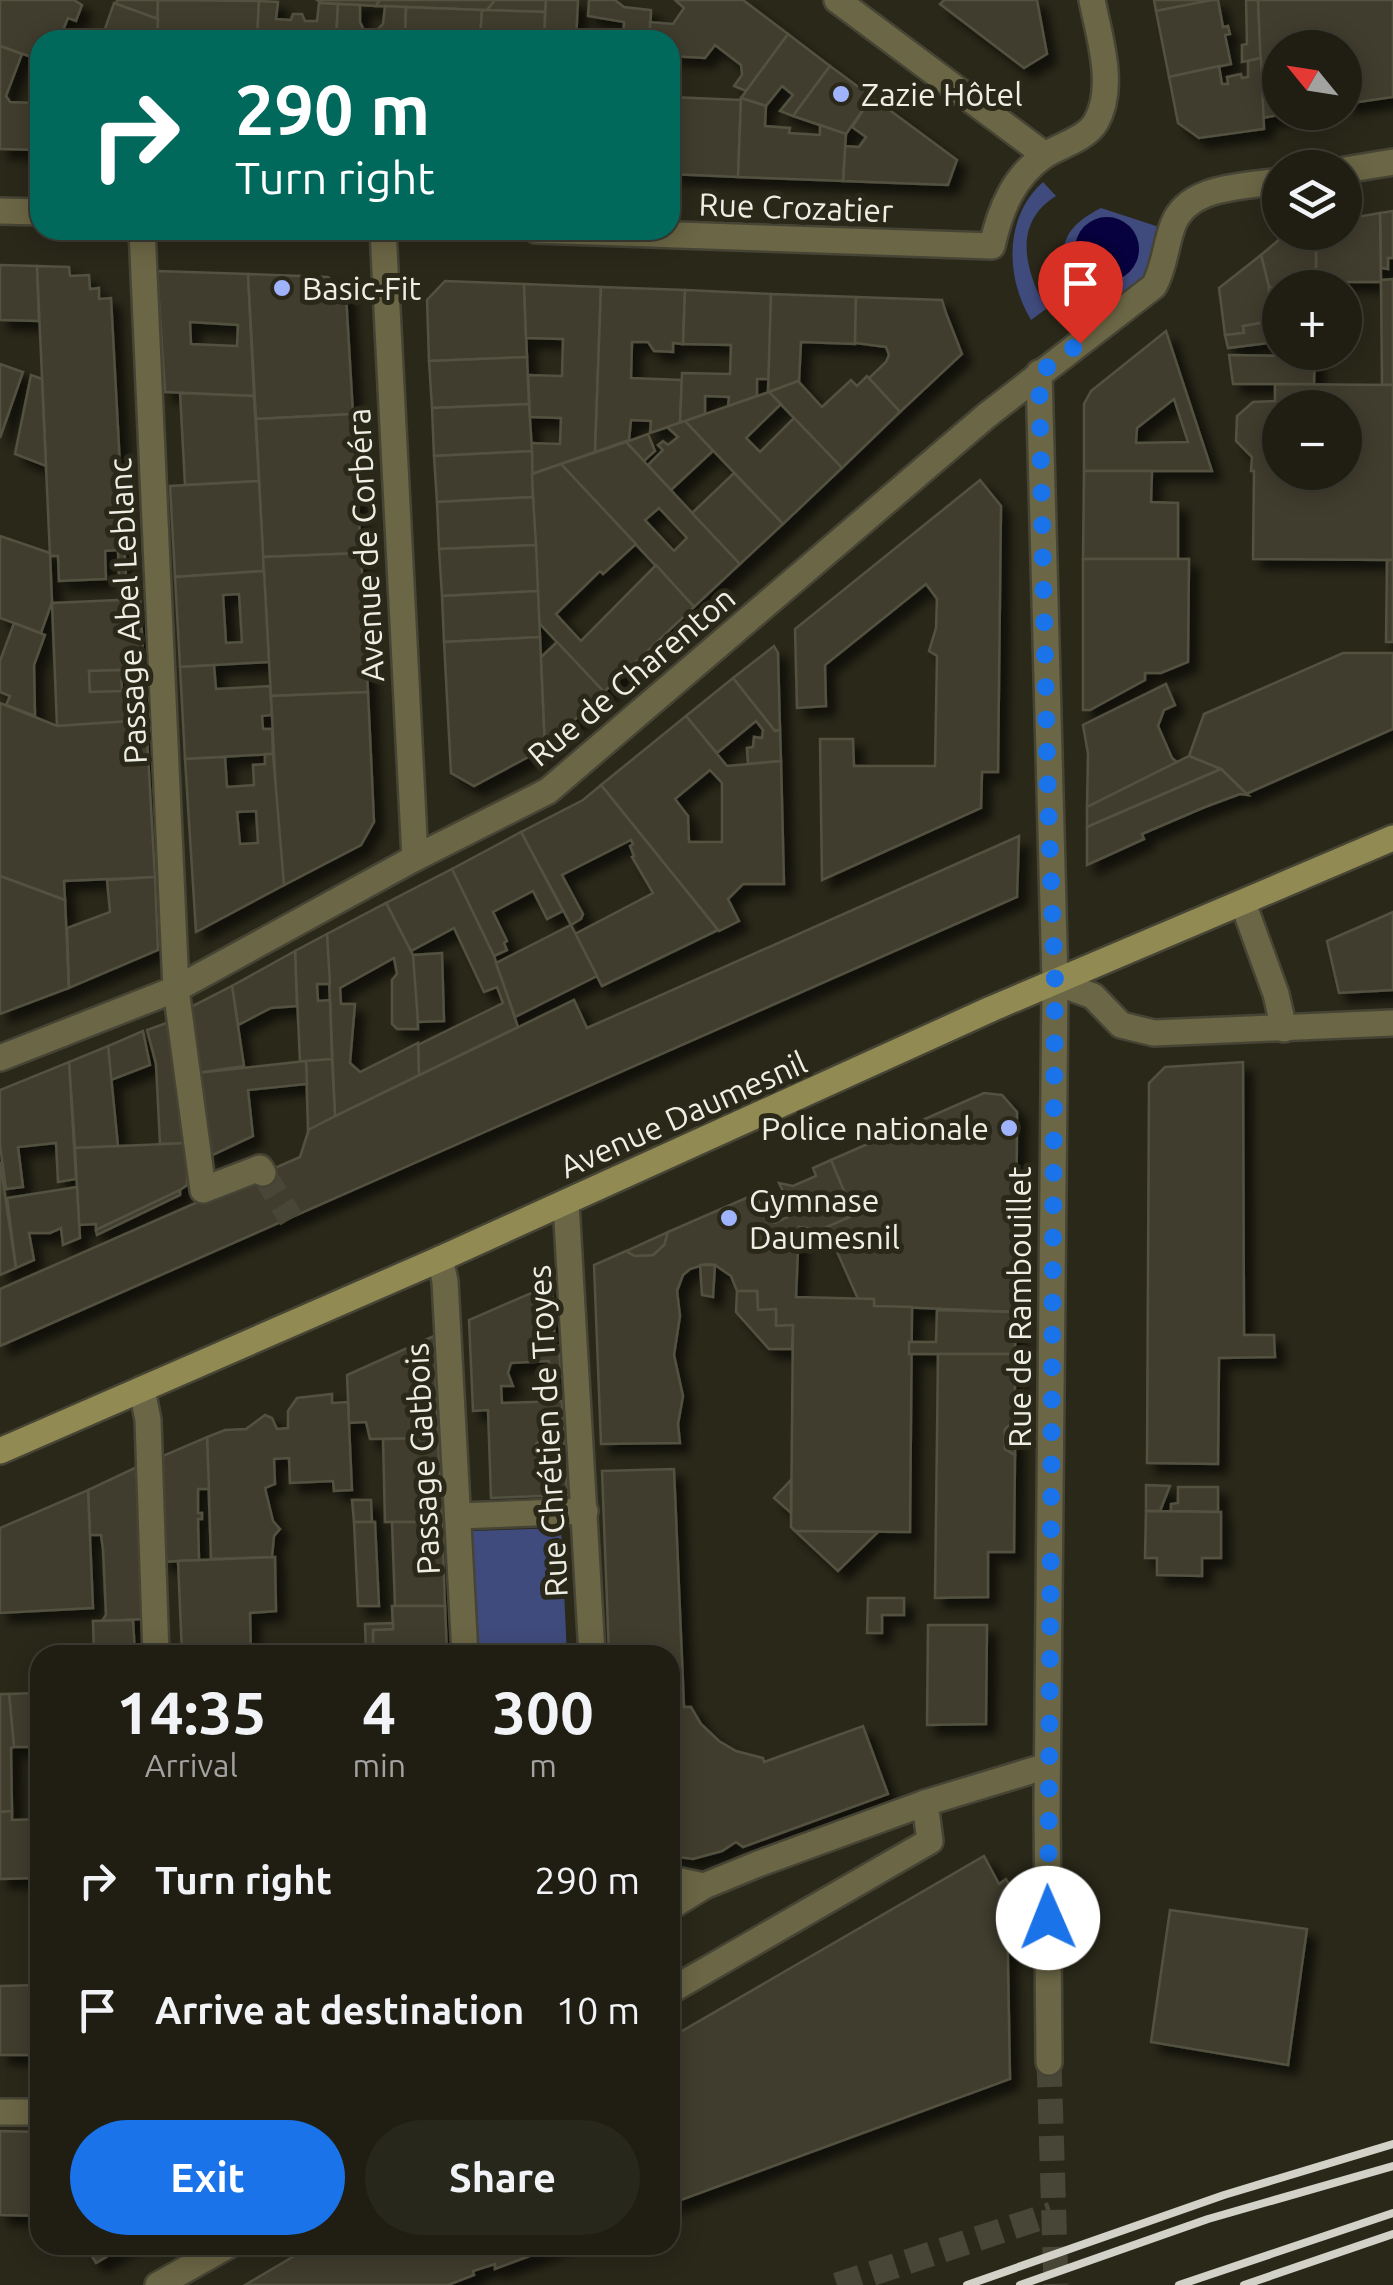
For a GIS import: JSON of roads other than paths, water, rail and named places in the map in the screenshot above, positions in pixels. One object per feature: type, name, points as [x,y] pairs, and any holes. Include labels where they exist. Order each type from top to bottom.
[{"type":"main road","name":"Avenue Daumesnil","points":[[0,1452],[1055,982],[1393,838]]},
{"type":"street","points":[[838,0],[1045,155],[1082,135],[1096,122],[1104,93],[1104,63],[1092,0]]},
{"type":"street","name":"Rue Crozatier","points":[[680,235],[992,246],[998,216],[1008,195],[1023,174],[1045,155]]},
{"type":"street","points":[[1362,167],[1393,162]]},
{"type":"street","name":"Rue de Charenton","points":[[0,1058],[176,989],[415,858],[548,791],[1039,373],[1154,286],[1162,272],[1174,221],[1186,204],[1206,193],[1262,184]]},
{"type":"street","points":[[0,211],[30,212]]},
{"type":"street","name":"Passage Abel Leblanc","points":[[142,240],[176,989],[202,1190],[260,1168],[263,1173]]},
{"type":"street","name":"Avenue de Corbéra","points":[[384,240],[415,858]]},
{"type":"street","name":"Rue de Rambouillet","points":[[1039,373],[1055,982],[1049,2062]]},
{"type":"street","points":[[1243,903],[1276,994],[1284,1029]]},
{"type":"street","points":[[1055,982],[1093,996],[1121,1025],[1154,1033],[1393,1024]]},
{"type":"street","name":"Rue Chrétien de Troyes","points":[[566,1203],[592,1645]]},
{"type":"street","name":"Passage Gatbois","points":[[440,1259],[445,1281],[464,1645]]},
{"type":"street","points":[[142,1389],[148,1420],[156,1645]]},
{"type":"street","points":[[458,1516],[585,1511]]},
{"type":"street","points":[[680,1901],[704,1886],[925,1804],[1048,1766]]},
{"type":"street","points":[[680,1986],[930,1841],[925,1804]]},
{"type":"street","points":[[680,1881],[704,1886]]},
{"type":"street","points":[[0,2112],[30,2112]]},
{"type":"street","points":[[158,2285],[211,2255]]},
{"type":"tunnel","points":[[263,1173],[291,1219]]},
{"type":"tunnel","points":[[1049,2062],[1056,2285]]},
{"type":"tunnel","points":[[837,2285],[1052,2214]]},
{"type":"railway","points":[[967,2285],[1224,2195],[1393,2144]]},
{"type":"railway","points":[[1020,2285],[1208,2219],[1393,2166]]},
{"type":"railway","points":[[1179,2285],[1393,2213]]},
{"type":"railway","points":[[1244,2285],[1393,2234]]},
{"type":"place","name":"Zazie Hôtel","points":[[841,94]]},
{"type":"place","name":"Basic-Fit","points":[[282,288]]},
{"type":"place","name":"Police nationale","points":[[1009,1128]]},
{"type":"place","name":"Gymnase Daumesnil","points":[[729,1218]]}]
